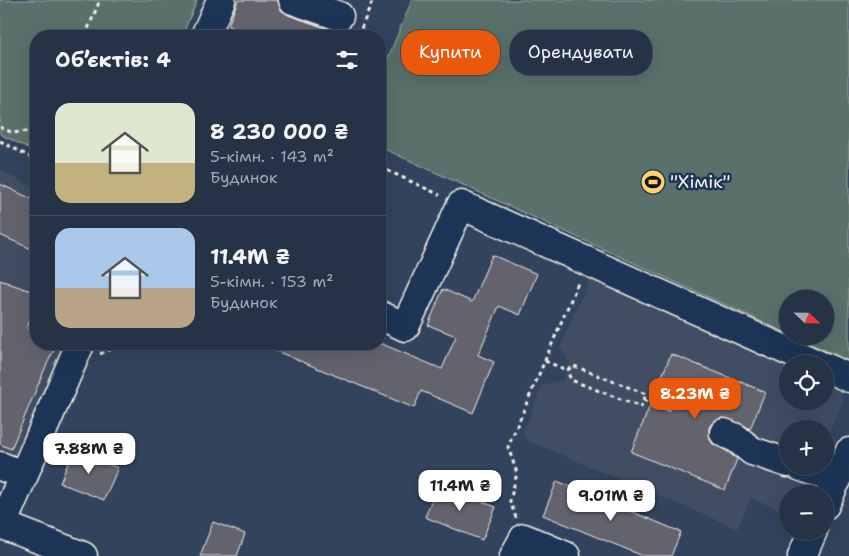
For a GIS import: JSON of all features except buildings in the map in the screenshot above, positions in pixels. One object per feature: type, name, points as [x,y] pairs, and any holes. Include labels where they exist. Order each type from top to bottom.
[{"type":"street","points":[[212,30],[221,0]]},
{"type":"street","points":[[292,0],[339,16]]},
{"type":"street","points":[[386,318],[405,327],[462,205],[797,355]]},
{"type":"street","points":[[73,554],[1,525],[12,471],[77,350]]},
{"type":"street","points":[[834,371],[849,378]]},
{"type":"street","points":[[724,433],[736,438],[752,451],[779,459]]},
{"type":"street","points":[[834,485],[849,452]]},
{"type":"street","points":[[823,475],[836,480]]},
{"type":"street","points":[[802,556],[809,540]]},
{"type":"street","points":[[519,547],[566,556]]},
{"type":"path","points":[[88,30],[100,0]]},
{"type":"path","points":[[360,30],[373,0]]},
{"type":"path","points":[[0,127],[13,133],[30,131]]},
{"type":"path","points":[[0,141],[30,157]]},
{"type":"path","points":[[386,170],[462,205]]},
{"type":"path","points":[[519,547],[510,501],[517,472],[508,447],[588,262]]},
{"type":"path","points":[[545,361],[566,370],[570,380],[641,408],[646,394],[574,366],[566,370]]},
{"type":"path","points":[[644,400],[673,412]]},
{"type":"shaded area","points":[[0,170],[30,186],[30,350],[63,350],[0,500]]},
{"type":"shaded area","points":[[595,278],[779,360],[779,410],[834,410],[834,383],[840,386],[843,401],[834,421],[779,420],[779,475],[810,475],[805,485],[779,485],[779,510],[751,498],[737,529],[527,440],[523,433],[542,385],[563,380],[569,363],[560,347],[588,282]]},
{"type":"green space","points":[[0,0],[197,0],[184,30],[30,30],[30,149],[0,134]]},
{"type":"green space","name":"\"Хімік\"","points":[[412,0],[849,0],[849,361],[814,345],[834,345],[834,290],[779,290],[779,329],[386,150],[386,63]]},
{"type":"place","name":"\"Хімік\"","points":[[653,182]]}]
